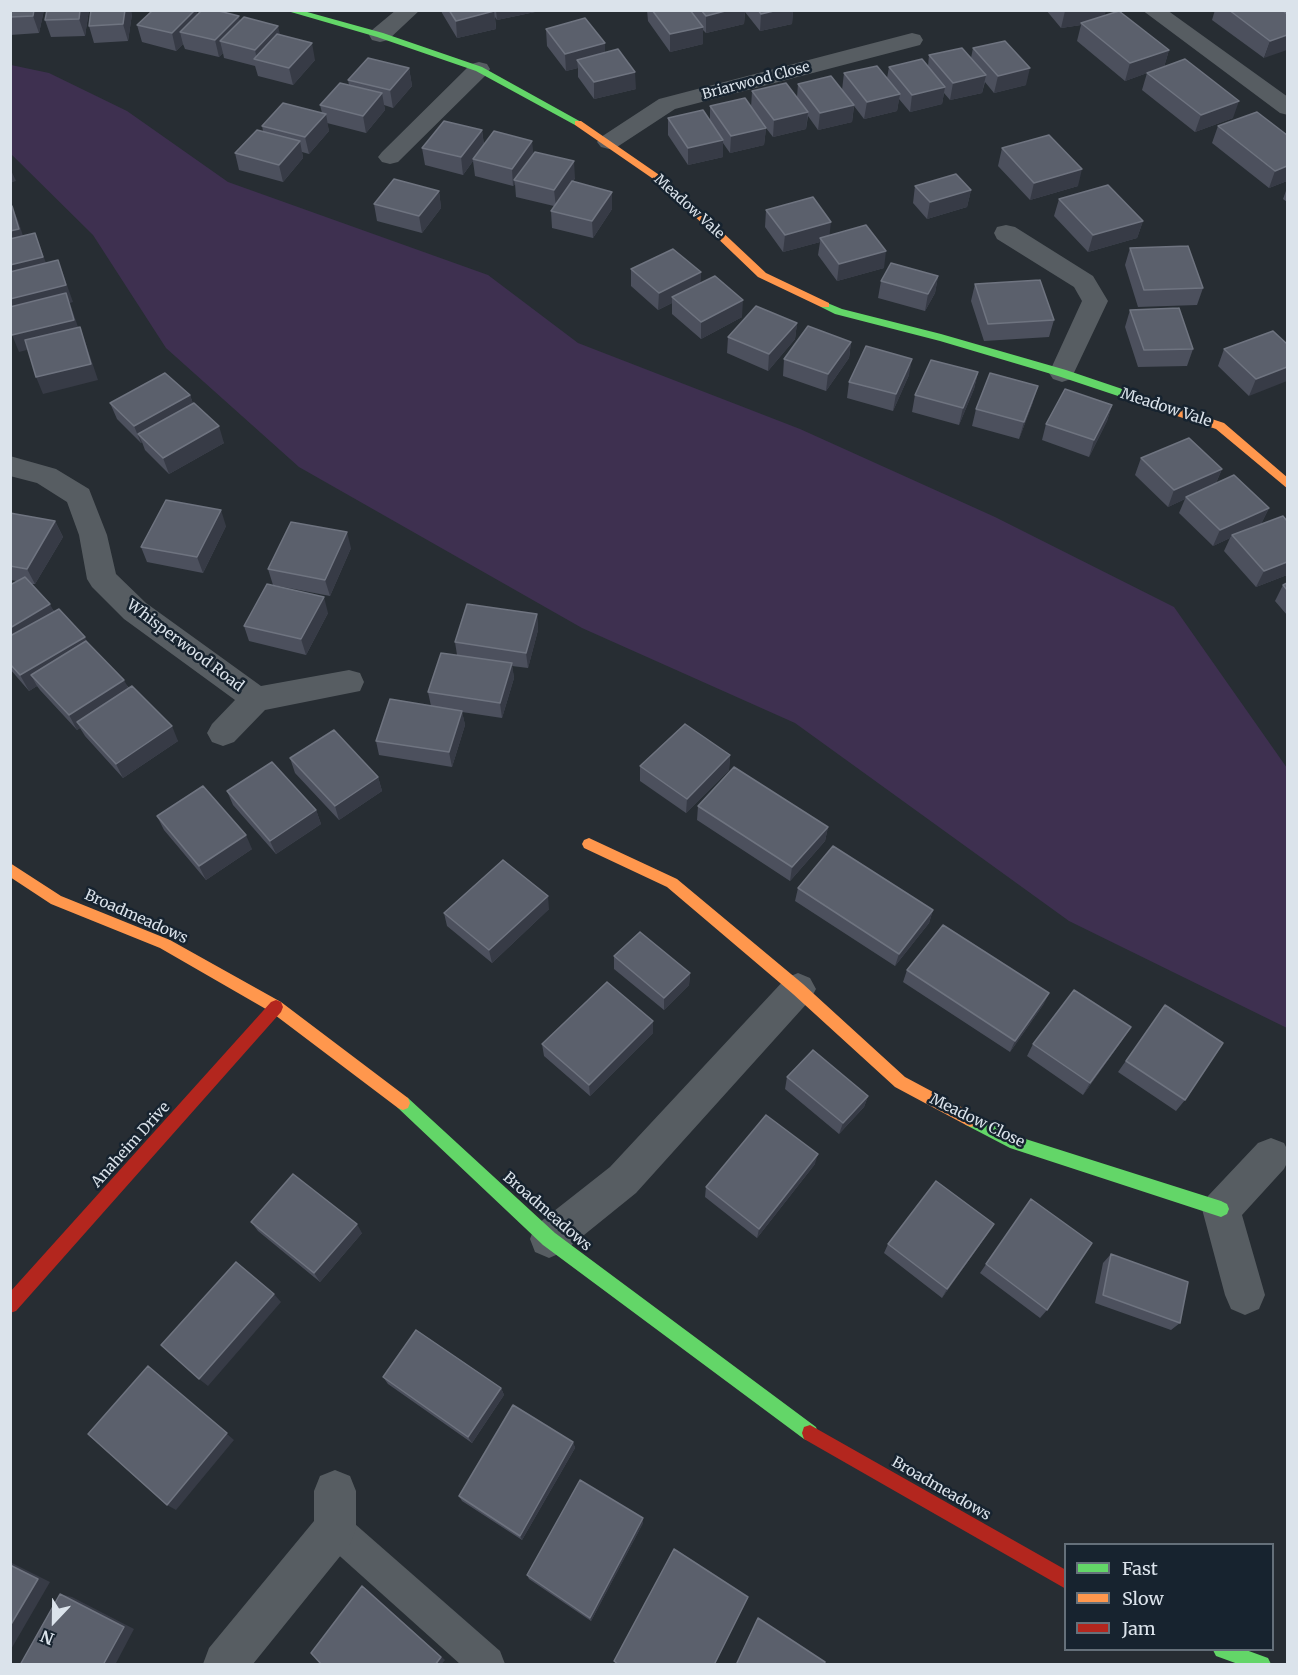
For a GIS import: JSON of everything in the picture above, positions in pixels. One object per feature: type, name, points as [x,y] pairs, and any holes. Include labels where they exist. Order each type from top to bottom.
[{"type":"street","name":"Meadow Vale","points":[[288,10],[380,35],[478,69],[574,120],[609,142],[665,183],[762,275],[839,312],[941,338],[1062,373],[1220,426],[1287,485]]},
{"type":"street","points":[[380,35],[410,10]]},
{"type":"street","points":[[1152,10],[1287,108]]},
{"type":"street","name":"Briarwood Close","points":[[609,142],[667,104],[912,40]]},
{"type":"street","points":[[390,157],[478,69]]},
{"type":"street","points":[[1006,233],[1084,282],[1095,301],[1062,373]]},
{"type":"street","name":"Whisperwood Road","points":[[10,466],[46,476],[79,496],[93,535],[102,579],[135,611],[256,699]]},
{"type":"street","name":"Whisperwood Road","points":[[223,733],[256,699],[349,682]]},
{"type":"street","name":"Meadow Close","points":[[589,844],[672,883],[798,989],[900,1082],[1010,1141],[1221,1209]]},
{"type":"street","name":"Broadmeadows","points":[[10,869],[56,900],[165,944],[276,1007],[392,1093],[549,1239],[801,1428],[1064,1579]]},
{"type":"street","points":[[549,1239],[623,1180],[798,989]]},
{"type":"street","name":"Anaheim Drive","points":[[10,1305],[276,1007]]},
{"type":"street","points":[[1245,1294],[1221,1209],[1271,1156]]},
{"type":"street","points":[[225,1665],[335,1510]]},
{"type":"street","points":[[1225,1651],[1262,1665]]},
{"type":"lane","points":[[335,1510],[487,1665]]},
{"type":"shaded area","points":[[11,65],[49,73],[127,111],[228,182],[488,275],[578,343],[800,429],[995,517],[1174,607],[1287,768],[1287,1028],[1069,921],[795,723],[582,628],[299,467],[166,348],[93,235],[11,154]]},
{"type":"building","points":[[10,10],[34,10],[33,16],[10,17]]},
{"type":"building","points":[[47,10],[80,10],[79,19],[45,20]]},
{"type":"building","points":[[91,10],[125,10],[123,24],[89,26]]},
{"type":"building","points":[[153,10],[195,10],[172,33],[137,25]]},
{"type":"building","points":[[202,10],[215,10],[239,16],[215,40],[180,32]]},
{"type":"building","points":[[449,10],[494,10],[494,11],[456,21]]},
{"type":"building","points":[[652,10],[690,10],[703,27],[670,34]]},
{"type":"building","points":[[701,10],[729,10],[706,16]]},
{"type":"building","points":[[758,10],[778,10],[761,14]]},
{"type":"building","points":[[1229,10],[1282,10],[1287,14],[1287,35],[1270,41]]},
{"type":"building","points":[[1119,11],[1169,50],[1130,63],[1081,23]]},
{"type":"building","points":[[244,17],[278,26],[255,50],[220,41]]},
{"type":"building","points":[[585,18],[605,43],[565,54],[546,29]]},
{"type":"building","points":[[277,34],[312,43],[289,68],[254,59]]},
{"type":"building","points":[[1005,41],[1030,68],[998,76],[973,48]]},
{"type":"building","points":[[962,48],[986,75],[953,83],[929,55]]},
{"type":"building","points":[[618,49],[635,72],[594,82],[577,60]]},
{"type":"building","points":[[368,58],[409,68],[390,90],[348,80]]},
{"type":"building","points":[[922,59],[945,87],[912,95],[889,67]]},
{"type":"building","points":[[1185,59],[1239,101],[1201,115],[1147,73]]},
{"type":"building","points":[[877,66],[900,94],[867,102],[844,73]]},
{"type":"building","points":[[831,76],[854,105],[820,113],[798,84]]},
{"type":"building","points":[[340,83],[382,93],[363,116],[320,105]]},
{"type":"building","points":[[786,83],[808,112],[774,120],[752,91]]},
{"type":"building","points":[[745,98],[766,128],[731,136],[710,106]]},
{"type":"building","points":[[283,103],[326,114],[305,137],[262,126]]},
{"type":"building","points":[[703,110],[723,140],[688,148],[668,118]]},
{"type":"building","points":[[1257,112],[1287,135],[1287,166],[1275,171],[1218,126]]},
{"type":"building","points":[[444,121],[482,130],[461,157],[422,148]]},
{"type":"building","points":[[257,130],[300,141],[279,165],[235,153]]},
{"type":"building","points":[[494,131],[532,141],[512,169],[473,159]]},
{"type":"building","points":[[1049,135],[1082,169],[1034,183],[1002,148]]},
{"type":"building","points":[[535,152],[574,161],[554,190],[514,180]]},
{"type":"building","points":[[956,174],[971,190],[930,202],[915,186]]},
{"type":"building","points":[[394,179],[439,191],[419,216],[374,204]]},
{"type":"building","points":[[572,181],[612,192],[592,221],[551,211]]},
{"type":"building","points":[[1108,185],[1143,221],[1093,235],[1059,199]]},
{"type":"building","points":[[813,197],[831,222],[785,235],[766,210]]},
{"type":"building","points":[[10,206],[12,206],[19,229],[10,231]]},
{"type":"building","points":[[866,225],[886,251],[839,264],[820,238]]},
{"type":"building","points":[[35,233],[43,257],[10,265],[10,239]]},
{"type":"building","points":[[1188,246],[1203,288],[1144,290],[1130,248]]},
{"type":"building","points":[[673,249],[701,272],[659,293],[631,269]]},
{"type":"building","points":[[58,260],[66,285],[10,299],[10,272]]},
{"type":"building","points":[[891,263],[938,276],[928,294],[881,281]]},
{"type":"building","points":[[715,276],[743,300],[701,322],[672,297]]},
{"type":"building","points":[[1040,280],[1054,320],[988,324],[975,284]]},
{"type":"building","points":[[66,293],[74,320],[12,335],[10,307]]},
{"type":"building","points":[[756,306],[797,323],[769,354],[728,337]]},
{"type":"building","points":[[1179,308],[1193,349],[1144,350],[1130,310]]},
{"type":"building","points":[[808,326],[851,342],[828,374],[784,359]]},
{"type":"building","points":[[80,327],[91,364],[36,377],[25,340]]},
{"type":"building","points":[[1273,331],[1287,344],[1287,367],[1256,379],[1224,349]]},
{"type":"building","points":[[866,346],[912,359],[896,394],[849,382]]},
{"type":"building","points":[[931,360],[978,372],[963,408],[915,395]]},
{"type":"building","points":[[165,373],[190,395],[134,426],[110,403]]},
{"type":"building","points":[[990,373],[1038,386],[1024,422],[976,409]]},
{"type":"building","points":[[1065,389],[1112,405],[1094,440],[1046,424]]},
{"type":"building","points":[[194,403],[219,426],[163,458],[138,434]]},
{"type":"building","points":[[1189,438],[1222,469],[1174,490],[1141,458]]},
{"type":"building","points":[[1234,475],[1269,508],[1220,530],[1186,497]]},
{"type":"building","points":[[166,500],[221,510],[197,557],[141,547]]},
{"type":"building","points":[[10,513],[55,521],[27,569],[10,566]]},
{"type":"building","points":[[1283,516],[1287,521],[1287,562],[1264,571],[1232,535]]},
{"type":"building","points":[[291,522],[347,532],[325,580],[268,569]]},
{"type":"building","points":[[25,577],[50,604],[10,628],[10,585]]},
{"type":"building","points":[[267,584],[324,597],[301,639],[244,626]]},
{"type":"building","points":[[467,604],[537,614],[526,653],[455,642]]},
{"type":"building","points":[[59,609],[85,637],[20,675],[10,664],[10,636]]},
{"type":"building","points":[[86,641],[124,680],[69,715],[31,675]]},
{"type":"building","points":[[441,653],[512,663],[500,703],[428,692]]},
{"type":"building","points":[[132,686],[172,726],[116,764],[77,722]]},
{"type":"building","points":[[390,699],[462,711],[449,752],[376,741]]},
{"type":"building","points":[[685,724],[730,755],[687,799],[640,766]]},
{"type":"building","points":[[334,730],[378,777],[335,806],[290,758]]},
{"type":"building","points":[[272,762],[316,810],[270,841],[227,791]]},
{"type":"building","points":[[734,767],[828,827],[792,867],[698,806]]},
{"type":"building","points":[[203,786],[246,835],[199,866],[157,816]]},
{"type":"building","points":[[833,846],[933,910],[899,954],[798,888]]},
{"type":"building","points":[[503,860],[548,896],[489,950],[444,913]]},
{"type":"building","points":[[943,925],[1049,993],[1015,1041],[907,970]]},
{"type":"building","points":[[640,932],[690,973],[664,998],[614,956]]},
{"type":"building","points":[[607,982],[653,1021],[589,1085],[542,1044]]},
{"type":"building","points":[[1074,990],[1131,1027],[1090,1083],[1033,1044]]},
{"type":"building","points":[[1165,1005],[1223,1043],[1185,1100],[1126,1061]]},
{"type":"building","points":[[813,1050],[868,1096],[843,1123],[787,1077]]},
{"type":"building","points":[[766,1115],[818,1154],[759,1229],[706,1187]]},
{"type":"building","points":[[293,1174],[357,1224],[314,1273],[251,1222]]},
{"type":"building","points":[[936,1181],[994,1224],[947,1289],[888,1244]]},
{"type":"building","points":[[1031,1199],[1092,1243],[1047,1310],[986,1264]]},
{"type":"building","points":[[1111,1254],[1188,1282],[1180,1323],[1103,1295]]},
{"type":"building","points":[[236,1262],[274,1294],[199,1379],[161,1345]]},
{"type":"building","points":[[416,1330],[501,1388],[468,1437],[383,1377]]},
{"type":"building","points":[[148,1366],[227,1433],[167,1505],[88,1434]]},
{"type":"building","points":[[513,1405],[573,1442],[520,1536],[459,1496]]},
{"type":"building","points":[[580,1480],[643,1518],[590,1618],[527,1575]]},
{"type":"building","points":[[674,1549],[748,1597],[714,1665],[619,1665],[614,1661]]},
{"type":"building","points":[[10,1565],[38,1579],[10,1626]]},
{"type":"building","points":[[362,1586],[441,1657],[435,1665],[322,1665],[311,1653]]},
{"type":"building","points":[[60,1594],[124,1627],[103,1665],[20,1665]]},
{"type":"building","points":[[758,1618],[825,1662],[824,1665],[736,1665]]},
{"type":"traffic: fast","points":[[288,10],[380,35],[479,69],[578,123]]},
{"type":"traffic: fast","points":[[825,305],[839,312],[941,338],[1062,373],[1136,398]]},
{"type":"traffic: fast","points":[[403,1103],[549,1239],[810,1433]]},
{"type":"traffic: fast","points":[[971,1120],[1010,1141],[1221,1209]]},
{"type":"traffic: fast","points":[[1225,1651],[1262,1664]]},
{"type":"traffic: slow","points":[[578,123],[665,183],[762,275],[825,305]]},
{"type":"traffic: slow","points":[[1136,398],[1220,426],[1288,485]]},
{"type":"traffic: slow","points":[[589,844],[672,883],[798,989],[900,1082],[971,1120]]},
{"type":"traffic: slow","points":[[10,869],[56,900],[165,944],[276,1007],[403,1103]]},
{"type":"traffic: jam","points":[[10,1305],[276,1007]]},
{"type":"traffic: jam","points":[[810,1433],[1064,1579]]}]
